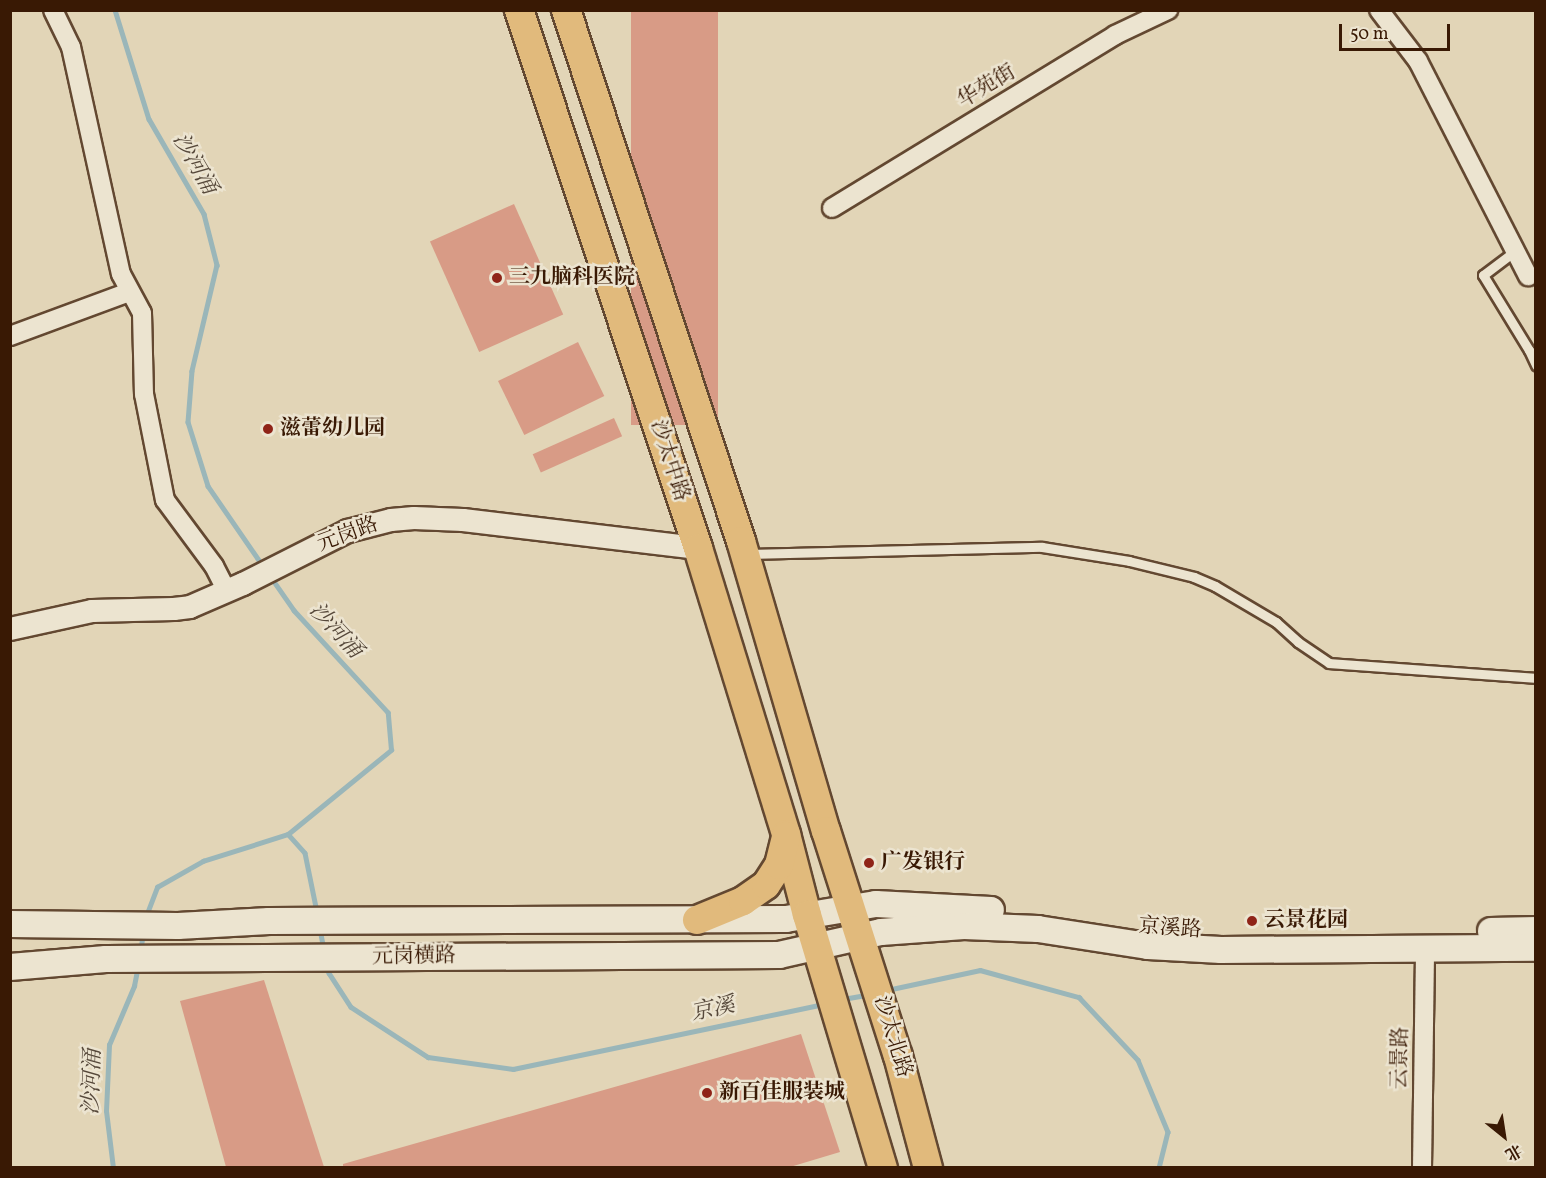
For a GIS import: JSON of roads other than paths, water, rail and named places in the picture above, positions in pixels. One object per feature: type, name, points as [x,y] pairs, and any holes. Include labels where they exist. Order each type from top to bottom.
[{"type":"main road","name":"沙太中路","points":[[519,10],[698,548],[786,834],[807,915]]},
{"type":"main road","points":[[551,10],[575,38]]},
{"type":"main road","name":"沙太中路","points":[[566,10],[745,554],[851,907]]},
{"type":"main road","points":[[697,920],[743,901],[766,885],[779,866],[786,834]]},
{"type":"main road","name":"京溪路","points":[[807,915],[876,904],[1020,911],[1156,929],[1201,932],[1536,930]]},
{"type":"main road","name":"沙太北路","points":[[851,907],[928,1167]]},
{"type":"main road","points":[[807,915],[843,1027],[883,1167]]},
{"type":"main road","name":"元岗横路","points":[[13,926],[178,926],[269,921],[617,918],[697,920],[807,915]]},
{"type":"main road","points":[[578,955],[625,941],[626,930],[617,918]]},
{"type":"main road","name":"京溪路","points":[[818,948],[861,937],[922,928],[1006,927],[1148,946],[1185,948],[1536,948]]},
{"type":"main road","name":"元岗横路","points":[[18,963],[106,959],[278,957],[779,955],[818,948]]},
{"type":"street","points":[[53,10],[71,47],[121,274],[142,313],[144,394],[165,500],[210,559],[235,587]]},
{"type":"street","name":"华苑街","points":[[832,208],[1115,35],[1168,10]]},
{"type":"street","points":[[1379,10],[1418,61],[1528,276]]},
{"type":"street","points":[[10,336],[129,292]]},
{"type":"street","name":"元岗路","points":[[10,629],[92,611],[189,607],[348,531],[390,520],[414,518],[463,520],[698,548]]},
{"type":"street","name":"云景路","points":[[1422,1167],[1425,948]]},
{"type":"lane","points":[[1515,251],[1483,274],[1536,365]]},
{"type":"lane","points":[[745,554],[1042,547],[1130,561],[1194,577],[1215,586],[1276,622],[1298,642],[1329,663],[1536,678]]},
{"type":"waterway","name":"沙河涌","points":[[115,10],[149,119],[204,214],[217,265],[192,371],[188,422],[208,486],[263,566]]},
{"type":"waterway","name":"沙河涌","points":[[146,916],[157,887],[203,861],[288,834],[391,750],[388,713],[294,611],[271,578]]},
{"type":"waterway","name":"京溪","points":[[288,834],[305,853],[317,912]]},
{"type":"waterway","name":"京溪","points":[[320,929],[324,950]]},
{"type":"waterway","name":"沙河涌","points":[[140,952],[143,934]]},
{"type":"waterway","name":"京溪","points":[[327,965],[329,973],[351,1007],[428,1057],[513,1069],[823,1004]]},
{"type":"waterway","name":"沙河涌","points":[[113,1168],[106,1111],[109,1045],[134,986],[138,966]]},
{"type":"waterway","name":"京溪","points":[[887,990],[980,970],[1079,997],[1138,1060],[1168,1132],[1159,1168]]},
{"type":"waterway","name":"京溪","points":[[843,999],[870,994]]},
{"type":"place","name":"三九脑科医院","points":[[497,278]]},
{"type":"place","name":"滋蕾幼儿园","points":[[268,429]]},
{"type":"place","name":"广发银行","points":[[869,863]]},
{"type":"place","name":"云景花园","points":[[1252,921]]},
{"type":"place","name":"新百佳服装城","points":[[707,1093]]}]
